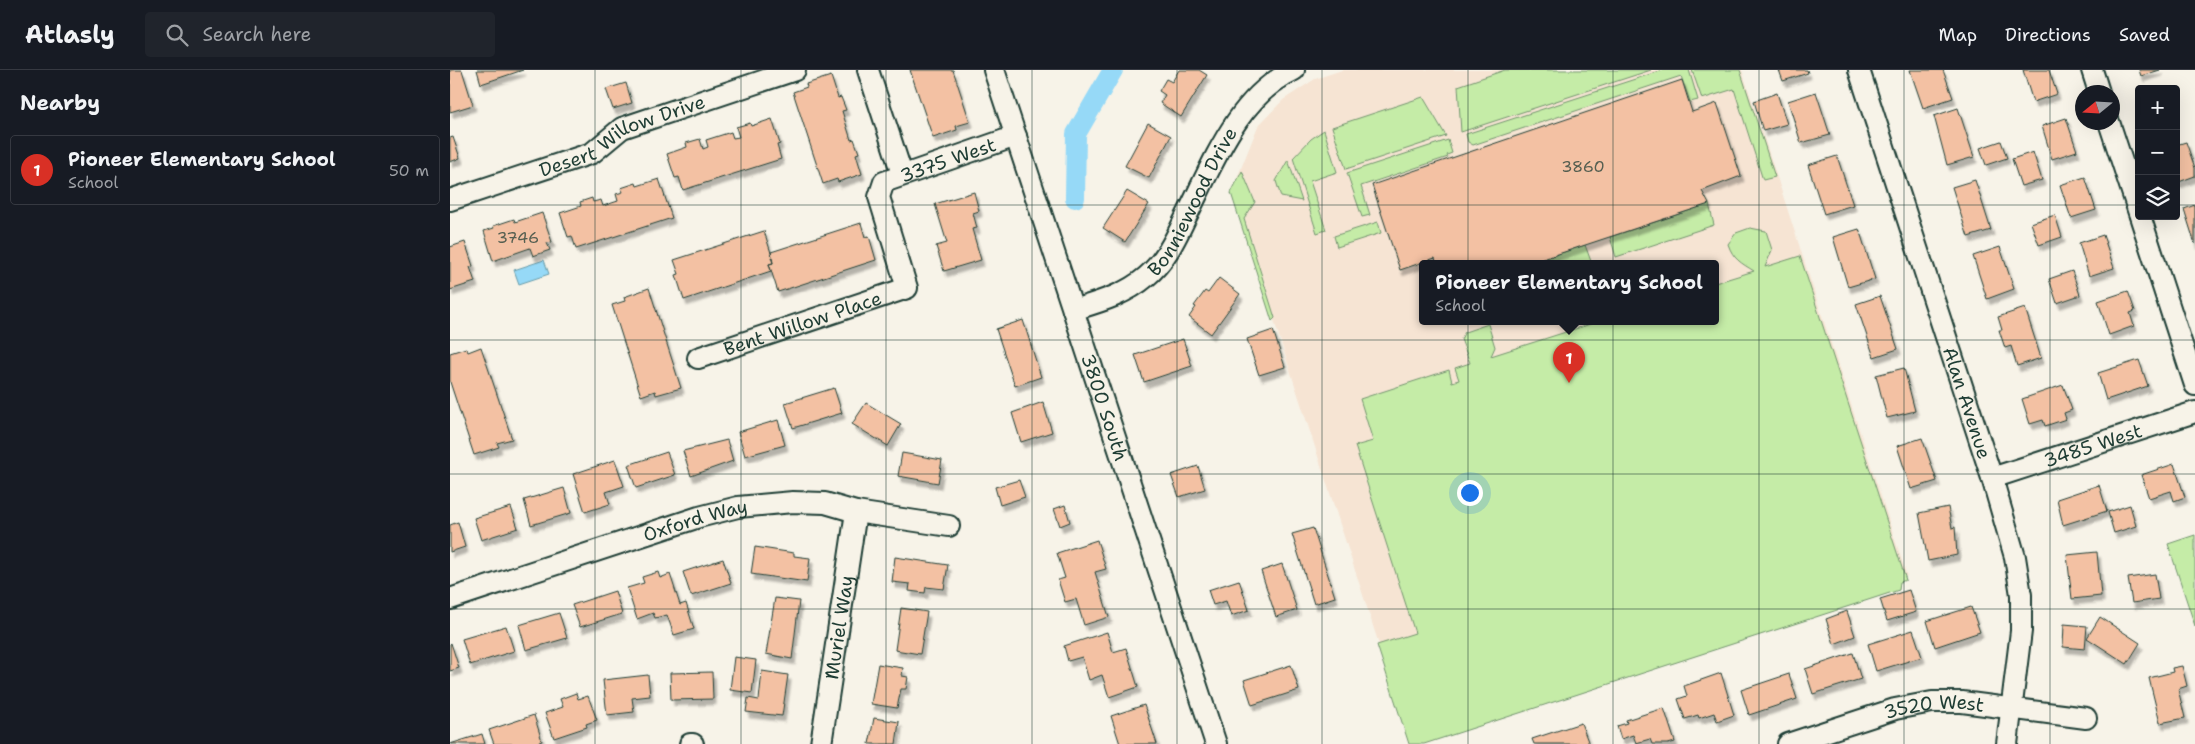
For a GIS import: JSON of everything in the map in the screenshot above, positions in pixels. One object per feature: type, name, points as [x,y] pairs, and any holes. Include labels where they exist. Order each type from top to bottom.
[{"type":"street","name":"Desert Willow Drive","points":[[450,200],[592,153],[622,128],[794,70]]},
{"type":"street","points":[[868,70],[902,174]]},
{"type":"street","name":"3800 South","points":[[994,70],[1216,744]]},
{"type":"street","name":"Bonniewood Drive","points":[[1073,310],[1123,292],[1155,269],[1174,243],[1234,125],[1260,94],[1275,81],[1294,70]]},
{"type":"street","name":"Alan Avenue","points":[[1858,70],[2011,538],[2021,595],[2020,631],[2007,744]]},
{"type":"street","points":[[2092,70],[2097,85]]},
{"type":"street","points":[[2112,130],[2135,203]]},
{"type":"street","name":"3375 West","points":[[908,288],[880,205],[881,186],[888,179],[1016,136]]},
{"type":"street","points":[[2141,220],[2195,385]]},
{"type":"street","name":"Bent Willow Place","points":[[698,358],[908,288]]},
{"type":"street","name":"3485 West","points":[[1992,478],[2195,412]]},
{"type":"street","name":"Oxford Way","points":[[450,598],[728,509],[758,504],[825,503],[856,512],[949,526]]},
{"type":"street","name":"Muriel Way","points":[[821,744],[856,512]]},
{"type":"street","name":"3520 West","points":[[1788,744],[1918,704],[1962,702],[2086,718]]},
{"type":"shaded area","points":[[1342,70],[1742,70],[1907,576],[1409,737],[1232,191],[1258,126],[1283,100],[1315,79]]},
{"type":"green space","points":[[1505,70],[1651,70],[1461,132],[1458,86]]},
{"type":"green space","points":[[1663,70],[1689,70],[1698,100],[1690,102],[1681,76],[1473,145],[1468,142],[1466,134]]},
{"type":"green space","points":[[1692,70],[1740,70],[1775,177],[1763,180],[1734,89],[1702,99]]},
{"type":"green space","points":[[1423,97],[1446,136],[1346,169],[1332,127]]},
{"type":"green space","points":[[1324,130],[1337,172],[1310,181],[1326,230],[1317,233],[1293,158],[1311,139]]},
{"type":"green space","points":[[1448,140],[1452,153],[1447,155],[1448,157],[1361,186],[1370,215],[1362,217],[1347,173]]},
{"type":"green space","points":[[1288,160],[1302,201],[1281,197],[1276,181]]},
{"type":"green space","points":[[1242,171],[1255,202],[1244,219],[1275,318],[1272,321],[1231,193]]},
{"type":"green space","points":[[1709,204],[1714,225],[1616,257],[1610,237]]},
{"type":"green space","points":[[1378,222],[1381,233],[1337,247],[1334,236]]},
{"type":"green space","points":[[1750,228],[1766,231],[1772,250],[1765,267],[1800,256],[1906,580],[1900,582],[1899,590],[1424,744],[1409,744],[1377,645],[1415,633],[1355,446],[1373,441],[1360,399],[1449,370],[1452,382],[1459,380],[1455,368],[1470,363],[1461,339],[1465,332],[1485,325],[1488,325],[1495,347],[1491,356],[1588,325],[1719,325],[1719,282],[1754,271],[1741,263],[1730,249],[1728,244],[1736,233]]},
{"type":"green space","points":[[1585,245],[1591,260],[1540,260]]},
{"type":"green space","points":[[2195,535],[2195,626],[2168,544]]},
{"type":"water","points":[[544,260],[549,274],[519,284],[514,270]]},
{"type":"building","points":[[450,70],[462,70],[473,105],[450,112]]},
{"type":"building","points":[[477,70],[523,70],[481,84]]},
{"type":"building","points":[[910,70],[953,70],[970,122],[956,126],[957,130],[933,138]]},
{"type":"building","points":[[1179,70],[1199,70],[1207,75],[1181,117],[1160,103],[1165,95],[1159,91],[1166,79],[1172,82]]},
{"type":"building","points":[[1779,70],[1807,70],[1808,73],[1783,81]]},
{"type":"building","points":[[1910,70],[1943,70],[1953,98],[1923,108]]},
{"type":"building","points":[[2023,70],[2049,70],[2057,94],[2033,102]]},
{"type":"building","points":[[2139,70],[2160,70],[2141,76]]},
{"type":"building","points":[[831,76],[838,98],[841,97],[846,110],[842,111],[851,140],[854,139],[859,153],[856,154],[862,174],[838,182],[837,179],[823,184],[793,92],[807,87],[806,84]]},
{"type":"building","points":[[1682,80],[1692,112],[1717,103],[1741,176],[1702,191],[1709,204],[1540,260],[1436,260],[1435,258],[1419,260],[1419,263],[1400,270],[1372,185]]},
{"type":"building","points":[[626,83],[632,103],[613,109],[606,89]]},
{"type":"building","points":[[1816,92],[1830,135],[1801,143],[1788,101]]},
{"type":"building","points":[[1777,93],[1787,124],[1763,131],[1754,101]]},
{"type":"building","points":[[1958,108],[1974,157],[1947,165],[1934,116]]},
{"type":"building","points":[[2066,118],[2077,151],[2052,159],[2042,126]]},
{"type":"building","points":[[772,119],[780,144],[777,145],[781,159],[683,190],[679,177],[675,178],[667,154],[687,147],[686,143],[700,139],[703,149],[708,147],[706,140],[731,132],[733,138],[739,137],[736,127],[750,123],[751,126]]},
{"type":"building","points":[[1148,123],[1171,136],[1149,178],[1125,166]]},
{"type":"building","points":[[453,137],[460,158],[450,162],[450,138]]},
{"type":"building","points":[[2001,141],[2007,158],[1986,165],[1980,148]]},
{"type":"building","points":[[2186,142],[2195,168],[2195,176],[2180,182],[2180,175],[2180,144]]},
{"type":"building","points":[[2033,152],[2042,180],[2021,186],[2012,159]]},
{"type":"building","points":[[1837,156],[1853,205],[1824,214],[1808,165]]},
{"type":"building","points":[[2085,177],[2096,210],[2071,218],[2060,185]]},
{"type":"building","points":[[659,179],[672,218],[576,249],[572,236],[568,237],[560,213],[581,206],[580,202],[592,198],[593,202],[601,200],[603,206],[618,201],[616,194],[623,192],[621,188],[636,183],[637,186]]},
{"type":"building","points":[[1975,180],[1991,230],[1968,237],[1952,187]]},
{"type":"building","points":[[1127,191],[1149,204],[1125,242],[1103,228]]},
{"type":"building","points":[[974,192],[979,211],[973,213],[977,228],[972,229],[981,260],[944,271],[936,246],[947,243],[935,204]]},
{"type":"building","points":[[2195,205],[2195,244],[2184,209]]},
{"type":"building","points":[[542,213],[552,242],[547,243],[550,250],[533,256],[530,248],[493,261],[484,231],[514,219],[515,222]]},
{"type":"building","points":[[2055,215],[2062,237],[2039,245],[2031,223]]},
{"type":"building","points":[[861,223],[865,237],[869,236],[876,260],[778,292],[769,264],[773,263],[771,252]]},
{"type":"building","points":[[1859,229],[1875,279],[1848,287],[1833,237]]},
{"type":"building","points":[[764,231],[772,256],[773,263],[769,264],[771,271],[684,300],[676,275],[679,274],[674,260]]},
{"type":"building","points":[[2103,235],[2114,268],[2089,276],[2079,243]]},
{"type":"building","points":[[465,242],[473,266],[470,267],[475,282],[450,290],[450,247]]},
{"type":"building","points":[[2000,247],[2014,289],[1987,299],[1973,256]]},
{"type":"building","points":[[2072,271],[2080,295],[2057,303],[2049,279]]},
{"type":"building","points":[[1219,278],[1240,294],[1211,334],[1189,317],[1196,307],[1194,306],[1205,291],[1208,293]]},
{"type":"building","points":[[649,288],[681,388],[656,395],[655,391],[641,396],[612,305],[625,301],[624,297]]},
{"type":"building","points":[[2128,291],[2135,311],[2130,313],[2134,326],[2109,335],[2098,301]]},
{"type":"building","points":[[1880,296],[1898,349],[1874,357],[1856,304]]},
{"type":"building","points":[[2025,308],[2041,358],[2017,366],[2011,346],[2005,348],[1999,330],[2002,330],[1998,317]]},
{"type":"building","points":[[1023,320],[1041,377],[1015,386],[996,329]]},
{"type":"building","points":[[1273,330],[1285,367],[1259,375],[1247,339]]},
{"type":"building","points":[[1183,339],[1192,366],[1144,382],[1135,355]]},
{"type":"building","points":[[481,347],[512,439],[497,443],[499,447],[474,455],[450,382],[450,353],[466,348],[468,352]]},
{"type":"building","points":[[2139,360],[2148,386],[2106,400],[2098,373]]},
{"type":"building","points":[[1904,368],[1915,411],[1887,418],[1876,375]]},
{"type":"building","points":[[2063,385],[2072,410],[2064,413],[2066,419],[2045,426],[2043,420],[2030,424],[2022,399]]},
{"type":"building","points":[[834,388],[842,413],[793,428],[785,403]]},
{"type":"building","points":[[1043,402],[1052,432],[1021,442],[1012,413]]},
{"type":"building","points":[[866,403],[901,424],[888,446],[852,424]]},
{"type":"building","points":[[778,420],[785,445],[745,456],[738,432]]},
{"type":"building","points":[[1922,438],[1937,481],[1911,489],[1897,446]]},
{"type":"building","points":[[727,440],[733,461],[691,476],[683,451]]},
{"type":"building","points":[[667,452],[675,475],[636,488],[628,465]]},
{"type":"building","points":[[902,453],[942,460],[938,483],[898,476]]},
{"type":"building","points":[[615,460],[624,486],[606,492],[610,504],[585,512],[573,474]]},
{"type":"building","points":[[2174,464],[2185,497],[2174,501],[2171,491],[2149,498],[2141,475]]},
{"type":"building","points":[[1198,466],[1205,489],[1179,497],[1171,475]]},
{"type":"building","points":[[1019,480],[1025,497],[1000,505],[995,487]]},
{"type":"building","points":[[2099,485],[2107,511],[2063,525],[2057,499]]},
{"type":"building","points":[[564,488],[571,513],[531,525],[524,500]]},
{"type":"building","points":[[1065,505],[1070,522],[1060,526],[1054,509]]},
{"type":"building","points":[[2130,505],[2136,526],[2114,533],[2108,512]]},
{"type":"building","points":[[511,507],[518,528],[481,540],[474,518]]},
{"type":"building","points":[[1948,507],[1952,528],[1955,527],[1957,555],[1928,561],[1919,513]]},
{"type":"building","points":[[458,522],[465,547],[450,552],[450,525]]},
{"type":"building","points":[[1313,528],[1335,597],[1314,604],[1292,534]]},
{"type":"building","points":[[1097,540],[1106,569],[1095,572],[1109,617],[1084,625],[1076,599],[1065,602],[1058,580],[1065,578],[1057,553]]},
{"type":"building","points":[[755,547],[794,553],[794,556],[810,558],[807,582],[751,574]]},
{"type":"building","points":[[2097,552],[2101,596],[2072,599],[2067,555]]},
{"type":"building","points":[[895,557],[948,565],[944,589],[926,587],[925,593],[909,591],[910,584],[892,582]]},
{"type":"building","points":[[723,559],[731,583],[691,596],[683,572]]},
{"type":"building","points":[[1282,564],[1297,610],[1276,617],[1261,571]]},
{"type":"building","points":[[658,572],[660,578],[670,574],[680,605],[686,603],[694,629],[674,635],[667,615],[655,618],[653,613],[637,619],[627,588],[644,583],[642,577]]},
{"type":"building","points":[[2155,574],[2159,599],[2132,603],[2128,578]]},
{"type":"building","points":[[1239,580],[1249,610],[1231,616],[1226,601],[1213,605],[1208,590]]},
{"type":"building","points":[[1909,590],[1916,612],[1887,621],[1880,599]]},
{"type":"building","points":[[615,591],[622,614],[580,627],[572,605]]},
{"type":"building","points":[[775,598],[799,601],[792,659],[766,654]]},
{"type":"building","points":[[1971,607],[1980,632],[1935,647],[1927,621]]},
{"type":"building","points":[[901,608],[927,612],[920,654],[895,650]]},
{"type":"building","points":[[1847,611],[1855,636],[1834,644],[1826,619]]},
{"type":"building","points":[[559,613],[567,638],[526,650],[519,625]]},
{"type":"building","points":[[2100,617],[2140,643],[2127,664],[2087,638]]},
{"type":"building","points":[[2064,624],[2087,626],[2085,649],[2063,647]]},
{"type":"building","points":[[506,626],[514,651],[470,665],[462,639]]},
{"type":"building","points":[[1913,630],[1922,657],[1876,671],[1868,644]]},
{"type":"building","points":[[1107,632],[1113,652],[1126,648],[1138,687],[1109,697],[1102,675],[1089,680],[1082,657],[1068,661],[1064,646]]},
{"type":"building","points":[[450,644],[459,668],[450,671]]},
{"type":"building","points":[[1853,653],[1861,679],[1813,694],[1805,669]]},
{"type":"building","points":[[734,657],[756,660],[752,693],[730,690]]},
{"type":"building","points":[[878,664],[903,668],[902,676],[908,677],[906,689],[901,689],[897,708],[871,704]]},
{"type":"building","points":[[1291,665],[1299,690],[1252,705],[1244,680]]},
{"type":"building","points":[[2182,666],[2187,686],[2178,689],[2185,718],[2160,723],[2149,678],[2173,672],[2172,668]]},
{"type":"building","points":[[762,671],[788,675],[782,716],[746,712],[748,698],[759,700]]},
{"type":"building","points":[[712,672],[713,699],[671,700],[670,673]]},
{"type":"building","points":[[1721,673],[1734,715],[1717,721],[1714,713],[1699,718],[1698,715],[1685,719],[1678,699],[1687,696],[1684,686]]},
{"type":"building","points":[[1789,674],[1797,699],[1749,715],[1741,690]]},
{"type":"building","points":[[648,675],[650,696],[632,698],[634,712],[607,715],[603,680]]},
{"type":"building","points":[[576,693],[578,699],[588,696],[597,720],[586,724],[587,727],[554,738],[545,713],[563,707],[560,699]]},
{"type":"building","points":[[1144,705],[1157,744],[1120,744],[1111,716]]},
{"type":"building","points":[[1664,708],[1675,742],[1652,744],[1650,739],[1636,743],[1633,735],[1621,739],[1617,726],[1627,723],[1626,720]]},
{"type":"building","points":[[534,715],[542,741],[533,744],[494,744],[489,730]]},
{"type":"building","points":[[874,718],[899,722],[896,744],[869,744]]},
{"type":"building","points":[[1581,723],[1589,744],[1534,744],[1532,739]]},
{"type":"building","points":[[482,734],[485,744],[450,744]]},
{"type":"waterway","points":[[1075,198],[1076,134],[1113,70]]},
{"type":"place","name":"Pioneer Elementary School","points":[[1569,383]]}]
